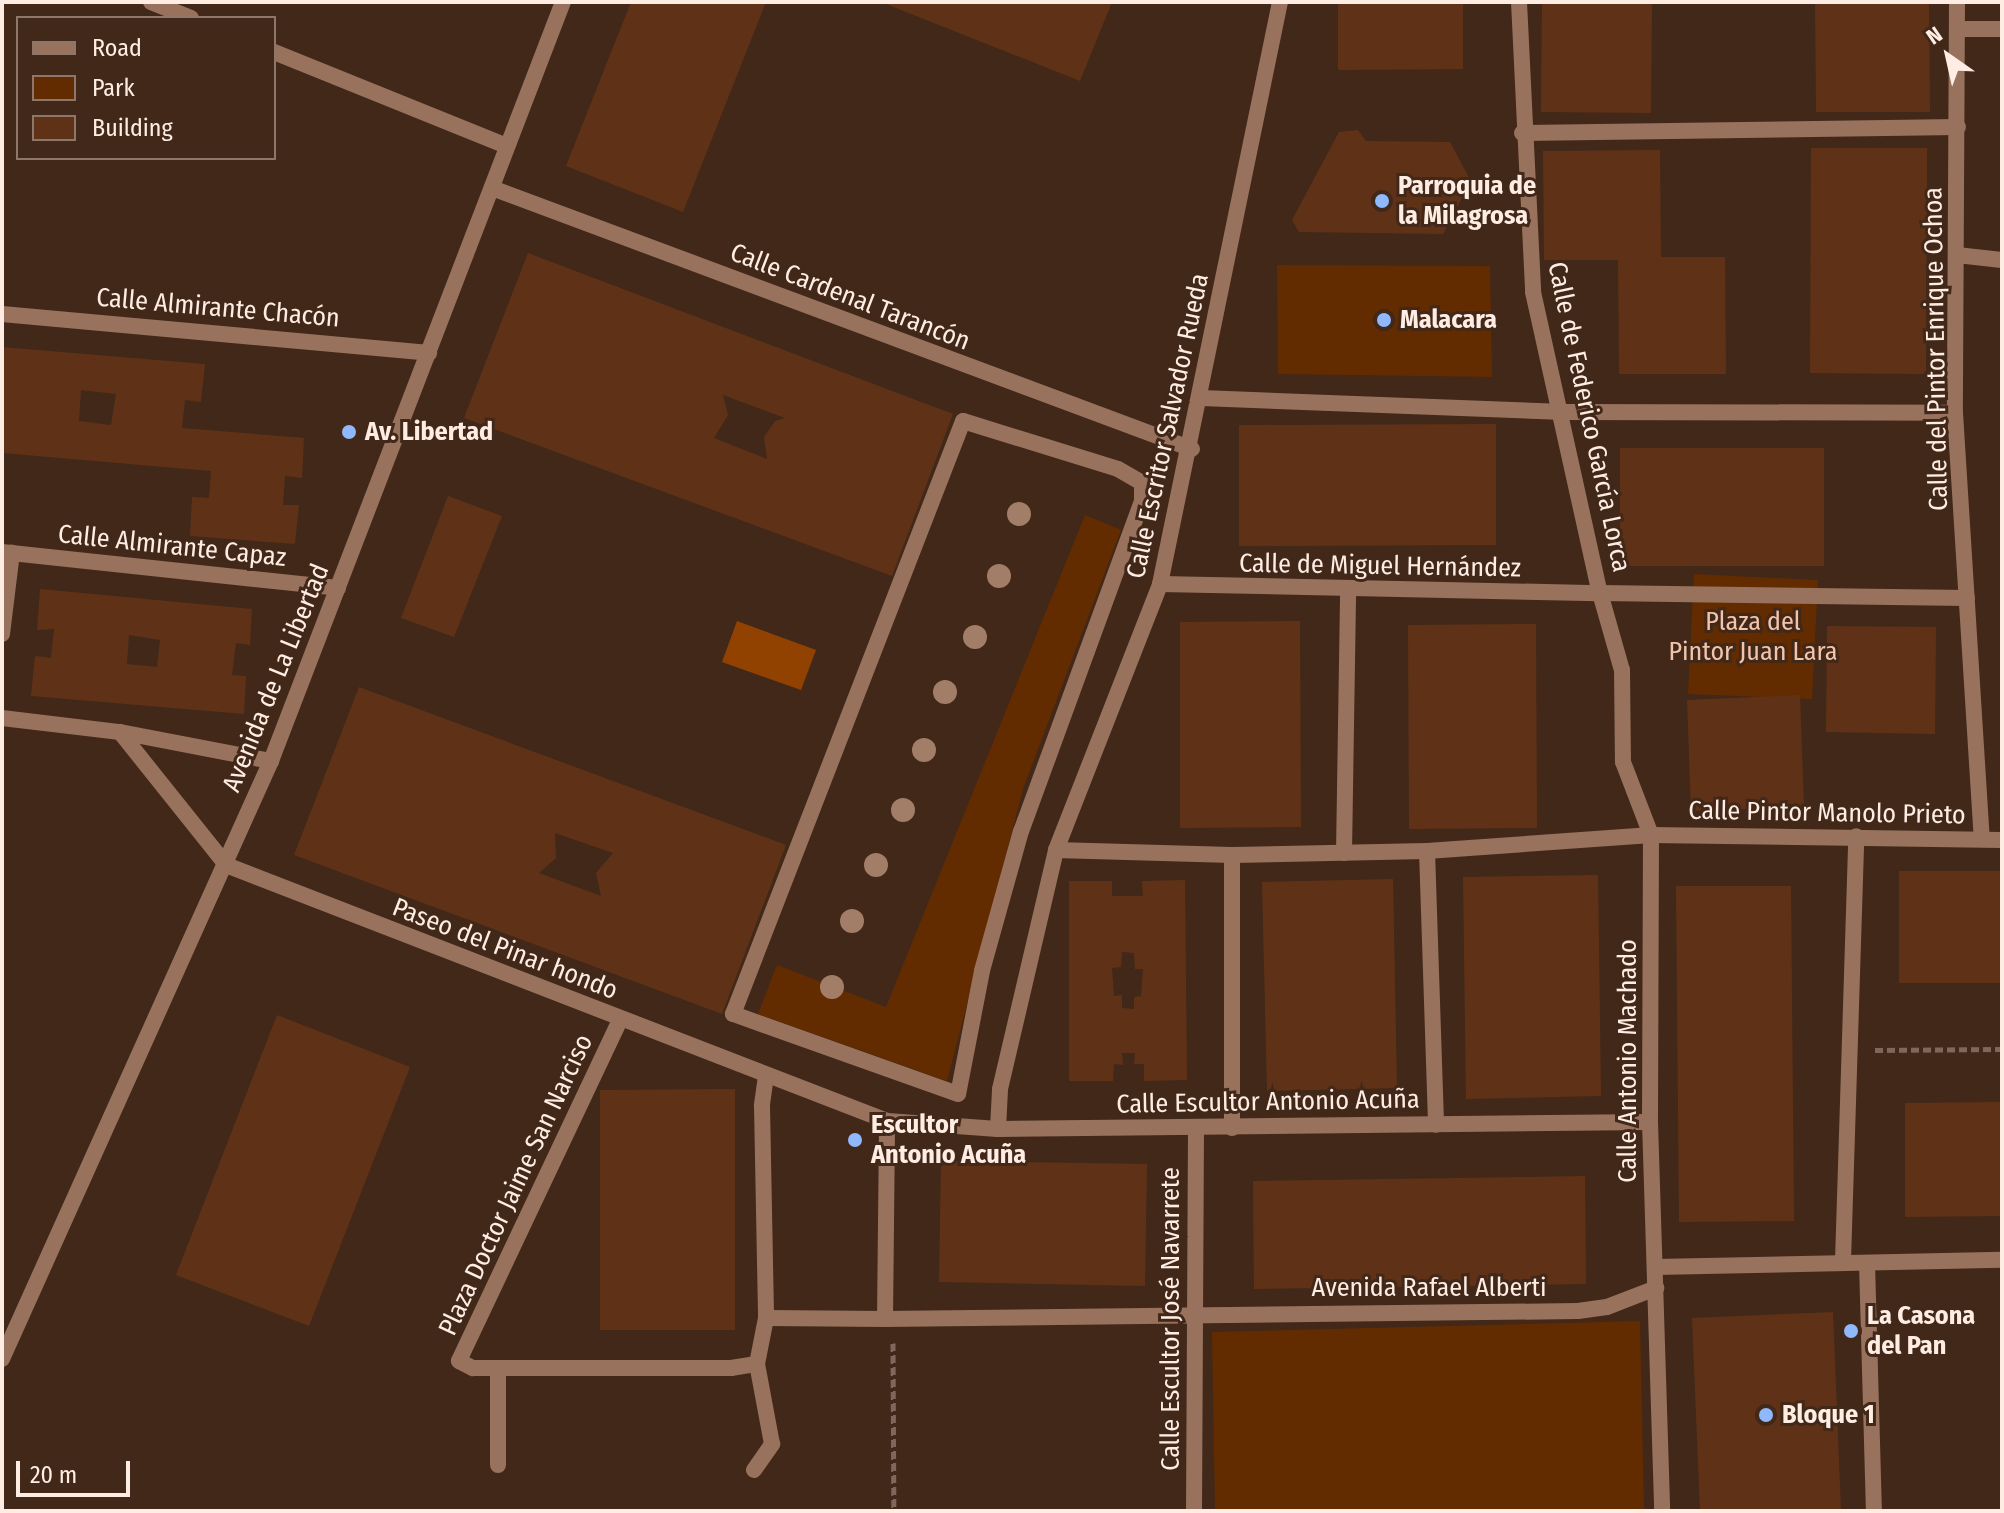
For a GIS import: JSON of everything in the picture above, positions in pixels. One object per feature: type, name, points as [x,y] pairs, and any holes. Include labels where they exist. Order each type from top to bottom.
[{"type":"street","points":[[151,2],[186,16]]},
{"type":"street","name":"Avenida de La Libertad","points":[[2,1359],[271,761],[563,2]]},
{"type":"street","name":"Calle Escritor Salvador Rueda","points":[[998,1129],[1000,1089],[1056,850],[1160,584],[1192,449],[1280,2]]},
{"type":"street","name":"Calle de Federico García Lorca","points":[[1519,2],[1522,133],[1533,292],[1564,412],[1600,593],[1622,670],[1623,762],[1651,835]]},
{"type":"street","name":"Calle del Pintor Enrique Ochoa","points":[[1957,2],[1955,413],[1982,839]]},
{"type":"street","points":[[1957,29],[2002,29]]},
{"type":"street","points":[[276,53],[507,146]]},
{"type":"street","points":[[1522,133],[1958,127]]},
{"type":"street","name":"Calle Cardenal Tarancón","points":[[492,188],[1192,449]]},
{"type":"street","points":[[1957,255],[2002,260]]},
{"type":"street","name":"Calle Almirante Chacón","points":[[2,314],[429,353]]},
{"type":"street","points":[[1201,398],[1564,412],[1955,413]]},
{"type":"street","points":[[963,421],[1118,469],[1142,483],[1142,501],[1021,831],[982,971],[958,1094],[733,1014],[963,421]]},
{"type":"street","points":[[2,634],[7,553]]},
{"type":"street","name":"Calle Almirante Capaz","points":[[7,553],[338,588]]},
{"type":"street","name":"Calle de Miguel Hernández","points":[[1160,584],[1348,590],[1967,598]]},
{"type":"street","points":[[1344,853],[1348,590]]},
{"type":"street","points":[[2,718],[120,732],[271,761]]},
{"type":"street","points":[[120,732],[226,865]]},
{"type":"street","name":"Calle Pintor Manolo Prieto","points":[[1056,850],[1232,855],[1427,851],[1651,835],[2002,840]]},
{"type":"street","name":"Calle Antonio Machado","points":[[1651,835],[1650,1122],[1662,1511]]},
{"type":"street","points":[[1843,1261],[1856,836]]},
{"type":"street","points":[[1427,851],[1436,1125]]},
{"type":"street","points":[[1232,855],[1232,1128]]},
{"type":"street","name":"Paseo del Pinar hondo","points":[[226,865],[887,1121]]},
{"type":"street","name":"Plaza Doctor Jaime San Narciso","points":[[620,1020],[459,1361],[473,1368],[757,1364]]},
{"type":"street","points":[[754,1470],[772,1444],[757,1364],[766,1318],[762,1106],[766,1076]]},
{"type":"street","points":[[766,1318],[885,1319],[887,1121]]},
{"type":"street","name":"Calle Escultor Antonio Acuña","points":[[887,1121],[998,1129],[1650,1122]]},
{"type":"street","name":"Calle Escultor José Navarrete","points":[[1194,1511],[1198,1313],[1196,1127]]},
{"type":"street","points":[[1655,1267],[2002,1260]]},
{"type":"street","points":[[1867,1263],[1874,1511]]},
{"type":"street","name":"Avenida Rafael Alberti","points":[[885,1319],[1578,1311],[1607,1307],[1656,1288]]},
{"type":"street","points":[[498,1368],[498,1465]]},
{"type":"path","points":[[1850,1050],[2002,1049]]},
{"type":"path","points":[[885,1319],[893,1343],[894,1511]]},
{"type":"green space","name":"Malacara","points":[[1277,265],[1490,266],[1492,377],[1278,374]]},
{"type":"green space","points":[[1085,515],[1121,530],[1023,789],[947,1081],[758,1014],[777,965],[886,1007]]},
{"type":"green space","name":"Plaza del Pintor Juan Lara","points":[[1694,574],[1818,580],[1812,699],[1688,694]]},
{"type":"green space","points":[[1640,1321],[1644,1511],[1215,1511],[1212,1332]]},
{"type":"shaded area","points":[[737,621],[816,650],[801,690],[722,662]]},
{"type":"building","points":[[631,2],[766,2],[683,212],[566,166]]},
{"type":"building","points":[[881,2],[1112,2],[1080,81]]},
{"type":"building","points":[[1338,2],[1463,2],[1463,69],[1338,70]]},
{"type":"building","points":[[1542,2],[1652,2],[1651,113],[1541,112]]},
{"type":"building","points":[[1815,2],[1929,2],[1930,112],[1816,112]]},
{"type":"building","name":"Parroquia de la Milagrosa","points":[[1358,130],[1366,141],[1450,142],[1471,181],[1443,234],[1299,232],[1292,220],[1339,132]]},
{"type":"building","points":[[1811,148],[1927,148],[1926,374],[1810,373]]},
{"type":"building","points":[[1660,150],[1661,257],[1725,257],[1726,374],[1619,374],[1618,260],[1544,260],[1543,151]]},
{"type":"building","points":[[528,253],[953,414],[892,576],[464,418]],"holes":[[[723,395],[785,418],[775,421],[764,437],[767,459],[714,438],[728,415]]]},
{"type":"building","points":[[2,347],[205,364],[201,402],[185,400],[182,428],[304,438],[302,478],[285,476],[283,505],[299,505],[295,544],[190,536],[192,497],[209,498],[211,471],[2,453]],"holes":[[[81,390],[116,394],[111,425],[79,421]]]},
{"type":"building","points":[[1496,424],[1496,545],[1239,546],[1239,425]]},
{"type":"building","points":[[1620,448],[1824,448],[1824,566],[1620,566]]},
{"type":"building","points":[[448,496],[502,516],[454,637],[401,618]]},
{"type":"building","points":[[40,589],[252,609],[250,645],[236,643],[232,675],[246,676],[244,714],[31,696],[35,656],[51,658],[54,629],[37,630]],"holes":[[[129,635],[160,640],[157,667],[127,664]]]},
{"type":"building","points":[[1300,621],[1301,827],[1180,828],[1180,622]]},
{"type":"building","points":[[1536,624],[1537,828],[1409,829],[1408,625]]},
{"type":"building","points":[[1827,626],[1936,627],[1935,734],[1826,732]]},
{"type":"building","points":[[359,687],[786,845],[722,1014],[294,855]],"holes":[[[555,833],[613,853],[596,873],[601,896],[539,873],[556,858]]]},
{"type":"building","points":[[1800,695],[1804,807],[1691,811],[1687,700]]},
{"type":"building","points":[[1899,871],[2002,871],[2002,983],[1899,983]]},
{"type":"building","points":[[1598,875],[1601,1096],[1466,1099],[1463,877]]},
{"type":"building","points":[[1393,879],[1397,1088],[1267,1091],[1262,882]]},
{"type":"building","points":[[1185,880],[1187,1080],[1144,1081],[1144,1064],[1134,1064],[1135,1053],[1122,1053],[1123,1065],[1114,1064],[1113,1081],[1069,1081],[1069,881],[1112,881],[1112,896],[1143,896],[1142,881]],"holes":[[[1122,952],[1134,953],[1135,969],[1143,969],[1141,996],[1134,997],[1134,1009],[1122,1008],[1122,995],[1114,996],[1112,968],[1121,967]]]},
{"type":"building","points":[[1676,886],[1791,886],[1794,1221],[1679,1222]]},
{"type":"building","points":[[277,1015],[410,1067],[309,1326],[176,1275]]},
{"type":"building","points":[[735,1089],[735,1330],[600,1330],[600,1090]]},
{"type":"building","points":[[2002,1102],[2002,1216],[1905,1217],[1905,1103]]},
{"type":"building","points":[[941,1161],[1147,1164],[1145,1286],[939,1282]]},
{"type":"building","points":[[1585,1176],[1586,1284],[1254,1289],[1253,1181]]},
{"type":"building","name":"Bloque 1","points":[[1833,1312],[1841,1511],[1700,1511],[1692,1318]]},
{"type":"place","name":"Parroquia de la Milagrosa","points":[[1382,201]]},
{"type":"place","name":"Malacara","points":[[1384,320]]},
{"type":"place","name":"Av. Libertad","points":[[349,432]]},
{"type":"place","name":"Escultor Antonio Acuña","points":[[855,1140]]},
{"type":"place","name":"La Casona del Pan","points":[[1851,1331]]},
{"type":"place","name":"Bloque 1","points":[[1766,1415]]}]
